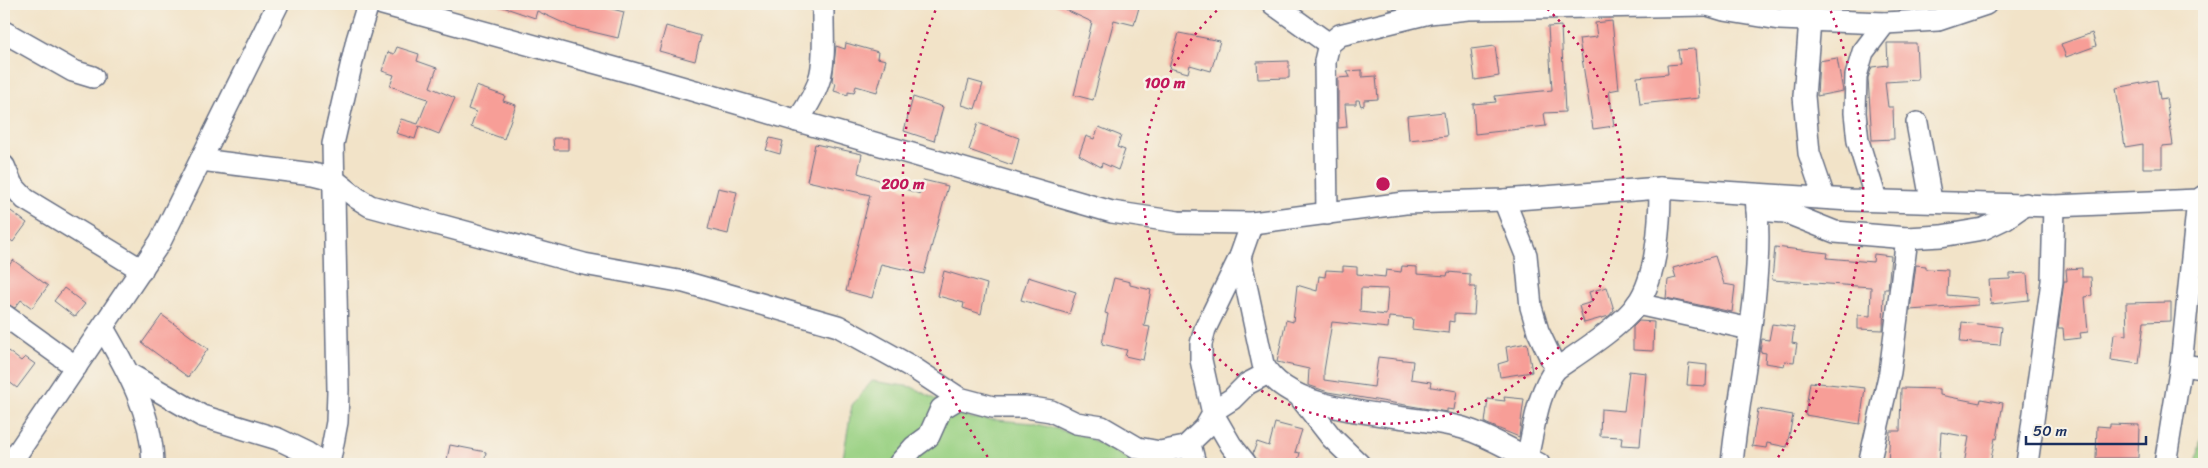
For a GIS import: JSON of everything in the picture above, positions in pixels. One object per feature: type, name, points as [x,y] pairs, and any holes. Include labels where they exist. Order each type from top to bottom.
[{"type":"street","points":[[260,4],[263,33]]},
{"type":"street","points":[[10,464],[160,242],[278,4]]},
{"type":"street","points":[[329,464],[336,422],[338,390],[333,144],[368,4]]},
{"type":"street","points":[[382,4],[1112,212],[1141,218],[1178,222],[1252,223],[1405,203],[1504,200],[1660,188],[1756,202],[1835,232],[1907,238],[1941,236],[1983,229],[2006,218],[2026,204]]},
{"type":"street","points":[[798,121],[808,106],[822,74],[823,4]]},
{"type":"street","points":[[1273,4],[1329,44]]},
{"type":"street","points":[[1327,214],[1325,61],[1329,44],[1340,35],[1429,13],[1468,9],[1706,4],[1755,16],[1810,22],[1885,23],[1938,20],[1986,4]]},
{"type":"street","points":[[1810,22],[1804,96],[1809,153],[1824,198]]},
{"type":"street","points":[[1876,199],[1858,141],[1855,113],[1856,76],[1863,52],[1885,23]]},
{"type":"street","points":[[4,32],[74,71],[93,77]]},
{"type":"street","points":[[1918,123],[1931,200]]},
{"type":"street","points":[[201,160],[313,174],[333,179],[370,206],[584,264],[684,282],[838,326],[912,367],[959,398],[993,407],[1043,409],[1076,423],[1102,427],[1130,444],[1150,451],[1192,454],[1213,412],[1232,399],[1247,384],[1268,373]]},
{"type":"street","points":[[4,166],[12,185],[25,198],[142,270]]},
{"type":"street","points":[[1240,258],[1263,364],[1268,373],[1280,384],[1300,397],[1335,406],[1463,428],[1491,439],[1533,461],[1543,391],[1556,370],[1606,333],[1637,304],[1652,268],[1656,249],[1660,219],[1660,188]]},
{"type":"street","points":[[1756,202],[1824,198],[1931,200],[2054,206],[2202,200],[2181,365],[2165,464]]},
{"type":"street","points":[[1504,200],[1526,255],[1531,307],[1538,331],[1556,370]]},
{"type":"street","points":[[1732,464],[1760,244],[1756,202]]},
{"type":"street","points":[[2027,464],[2052,281],[2054,206]]},
{"type":"street","points":[[1246,464],[1231,445],[1213,412],[1200,360],[1201,344],[1205,329],[1240,258],[1252,223]]},
{"type":"street","points":[[1869,464],[1890,372],[1907,238]]},
{"type":"street","points":[[1637,304],[1750,329]]},
{"type":"street","points":[[4,315],[76,367]]},
{"type":"street","points":[[103,328],[131,375],[147,418],[153,464]]},
{"type":"street","points":[[2181,365],[2204,368]]},
{"type":"street","points":[[131,375],[202,416],[278,439],[307,453],[324,464]]},
{"type":"street","points":[[1300,397],[1326,430],[1359,464]]},
{"type":"street","points":[[899,464],[914,447],[929,436],[942,409],[959,398]]},
{"type":"green space","points":[[872,381],[912,387],[971,418],[1033,423],[1085,436],[1132,461],[1165,464],[842,464],[852,405]]},
{"type":"green space","points":[[2204,422],[2204,464],[2196,464]]},
{"type":"building","points":[[500,4],[592,4],[624,12],[618,38],[572,27],[537,11],[535,18],[500,6]]},
{"type":"building","points":[[1053,4],[1140,4],[1134,25],[1114,20],[1093,100],[1074,95],[1092,22]]},
{"type":"building","points":[[1388,4],[1414,4],[1389,10]]},
{"type":"building","points":[[1899,4],[1943,4],[1936,8],[1898,10]]},
{"type":"building","points":[[1612,21],[1619,89],[1609,91],[1614,126],[1593,129],[1579,39],[1597,37],[1595,23]]},
{"type":"building","points":[[666,26],[701,36],[695,61],[659,51]]},
{"type":"building","points":[[1561,26],[1565,112],[1544,113],[1546,126],[1475,134],[1473,104],[1496,102],[1495,96],[1552,90],[1548,27]]},
{"type":"building","points":[[1179,33],[1220,41],[1211,71],[1190,65],[1188,73],[1169,68]]},
{"type":"building","points":[[2092,33],[2096,46],[2066,57],[2061,44]]},
{"type":"building","points":[[846,43],[878,52],[877,58],[886,60],[877,92],[856,86],[854,93],[848,92],[848,95],[834,91],[836,83],[832,82],[836,46],[845,49]]},
{"type":"building","points":[[1887,43],[1916,43],[1918,80],[1885,82],[1888,107],[1893,107],[1894,139],[1872,140],[1868,78],[1872,67],[1888,65]]},
{"type":"building","points":[[1495,46],[1499,76],[1475,80],[1471,49]]},
{"type":"building","points":[[397,47],[419,54],[417,61],[437,68],[430,87],[455,98],[439,134],[419,126],[415,139],[396,133],[401,119],[418,124],[428,99],[390,86],[394,75],[382,71],[388,52],[394,54]]},
{"type":"building","points":[[1695,49],[1699,98],[1640,104],[1637,77],[1668,74],[1667,65],[1680,64],[1678,50]]},
{"type":"building","points":[[1837,58],[1843,91],[1817,96],[1819,61]]},
{"type":"building","points":[[1289,61],[1289,78],[1258,79],[1257,62]]},
{"type":"building","points":[[1362,70],[1362,77],[1376,76],[1378,99],[1364,100],[1364,105],[1361,106],[1359,100],[1356,100],[1356,104],[1345,104],[1347,127],[1338,128],[1338,78],[1350,77],[1347,71]]},
{"type":"building","points":[[969,80],[983,84],[975,109],[962,105]]},
{"type":"building","points":[[2157,80],[2160,99],[2166,98],[2173,145],[2162,146],[2162,168],[2143,168],[2143,144],[2125,147],[2116,88]]},
{"type":"building","points":[[476,86],[505,96],[503,101],[516,105],[504,139],[471,127],[476,112],[468,109]]},
{"type":"building","points":[[913,97],[943,107],[934,141],[904,131]]},
{"type":"building","points":[[1444,112],[1447,136],[1409,140],[1407,116]]},
{"type":"building","points":[[978,123],[1019,138],[1012,165],[969,150]]},
{"type":"building","points":[[1099,127],[1121,136],[1117,147],[1125,150],[1118,170],[1102,163],[1101,167],[1079,155],[1086,136],[1094,139]]},
{"type":"building","points":[[553,138],[568,138],[568,150],[554,150]]},
{"type":"building","points":[[770,138],[783,141],[780,154],[766,150]]},
{"type":"building","points":[[815,144],[862,154],[858,173],[920,194],[923,180],[948,186],[924,274],[881,264],[872,298],[846,291],[870,195],[807,181]]},
{"type":"building","points":[[718,188],[737,192],[728,234],[708,229]]},
{"type":"building","points":[[4,206],[27,223],[13,242],[4,235]]},
{"type":"building","points":[[1775,247],[1828,253],[1827,258],[1873,262],[1874,254],[1891,256],[1888,289],[1884,289],[1883,330],[1858,329],[1858,315],[1870,316],[1871,287],[1772,280]]},
{"type":"building","points":[[1715,256],[1724,284],[1735,286],[1732,312],[1666,298],[1668,280],[1676,278],[1673,268]]},
{"type":"building","points":[[13,260],[48,286],[32,308],[21,300],[15,308],[4,303],[4,272]]},
{"type":"building","points":[[1916,265],[1926,266],[1926,269],[1948,270],[1947,295],[1978,298],[1978,305],[1910,310]]},
{"type":"building","points":[[1343,266],[1357,267],[1357,274],[1385,277],[1386,270],[1401,272],[1402,266],[1417,267],[1417,274],[1447,276],[1448,272],[1470,274],[1470,287],[1476,287],[1474,315],[1454,314],[1454,322],[1449,321],[1448,333],[1412,329],[1413,319],[1389,317],[1388,328],[1332,322],[1324,371],[1324,380],[1374,387],[1378,357],[1413,361],[1411,379],[1431,382],[1430,387],[1457,391],[1454,410],[1447,409],[1447,412],[1328,392],[1308,385],[1309,369],[1277,362],[1286,320],[1293,322],[1297,285],[1317,291],[1319,276],[1325,277],[1326,270],[1343,271]],"holes":[[[1361,288],[1388,289],[1386,315],[1360,312]]]},
{"type":"building","points":[[2082,268],[2082,277],[2091,277],[2092,296],[2085,297],[2088,332],[2080,333],[2081,338],[2064,340],[2063,328],[2058,328],[2064,281],[2067,281],[2066,269]]},
{"type":"building","points":[[944,271],[987,284],[981,314],[963,308],[964,303],[938,296]]},
{"type":"building","points":[[2027,273],[2029,300],[1991,304],[1989,280],[2010,279],[2010,274]]},
{"type":"building","points":[[1028,277],[1076,292],[1069,314],[1021,300]]},
{"type":"building","points":[[1114,278],[1130,282],[1130,285],[1151,290],[1144,326],[1150,327],[1143,360],[1125,356],[1127,350],[1102,344],[1108,314],[1105,313]]},
{"type":"building","points":[[1607,287],[1614,310],[1609,316],[1584,323],[1579,306],[1592,302],[1589,292]]},
{"type":"building","points":[[64,288],[85,304],[75,317],[54,301]]},
{"type":"building","points":[[2171,302],[2171,321],[2144,322],[2139,364],[2111,360],[2114,334],[2127,335],[2126,303]]},
{"type":"building","points":[[162,315],[208,349],[188,377],[142,343]]},
{"type":"building","points":[[1639,321],[1654,322],[1653,351],[1633,350],[1633,327]]},
{"type":"building","points":[[1962,322],[2002,327],[2000,345],[1960,342]]},
{"type":"building","points":[[1772,324],[1794,327],[1792,343],[1797,344],[1794,362],[1785,361],[1784,366],[1765,363],[1766,353],[1760,352],[1762,339],[1769,340]]},
{"type":"building","points":[[1527,343],[1532,372],[1500,377],[1498,364],[1508,361],[1506,347]]},
{"type":"building","points":[[4,348],[21,361],[25,357],[35,364],[17,388],[4,378]]},
{"type":"building","points":[[1689,363],[1707,365],[1706,386],[1687,385]]},
{"type":"building","points":[[1629,371],[1646,373],[1640,446],[1621,445],[1622,437],[1600,436],[1601,409],[1624,411]]},
{"type":"building","points":[[1810,382],[1865,388],[1860,424],[1805,415]]},
{"type":"building","points":[[1901,388],[1940,389],[1940,395],[1980,403],[1981,399],[2003,403],[1997,439],[1995,438],[1990,464],[1964,464],[1969,437],[1941,432],[1939,464],[1888,464],[1890,431],[1900,431]]},
{"type":"building","points":[[1504,397],[1524,399],[1519,437],[1485,423],[1488,399],[1505,401]]},
{"type":"building","points":[[1758,409],[1793,415],[1787,447],[1767,443],[1766,448],[1752,446]]},
{"type":"building","points":[[1275,423],[1302,430],[1295,452],[1300,453],[1297,464],[1258,464],[1253,453],[1257,442],[1269,446]]},
{"type":"building","points":[[2110,424],[2139,425],[2138,458],[2096,458],[2097,426],[2110,427]]},
{"type":"building","points":[[450,445],[486,452],[484,464],[446,464]]}]
